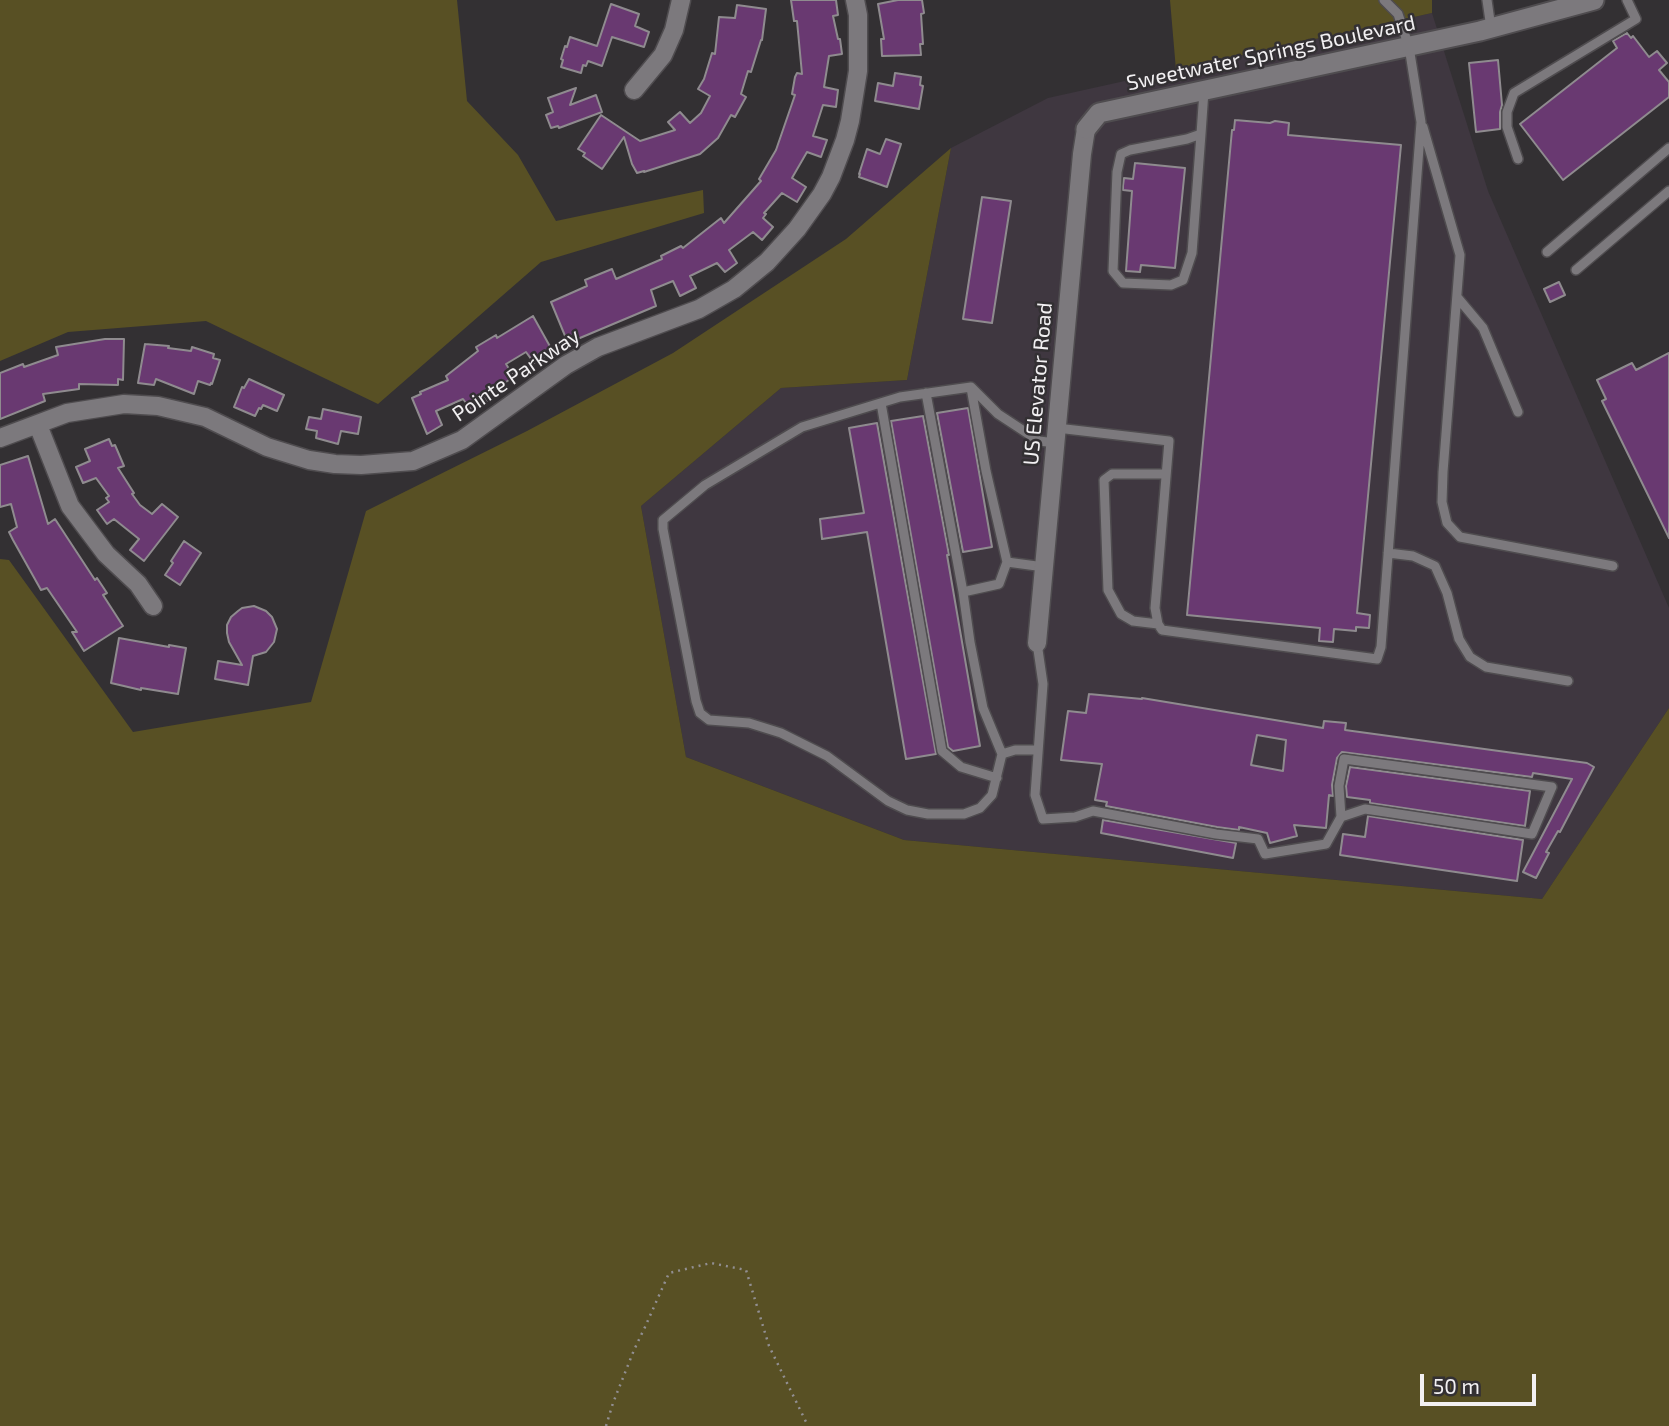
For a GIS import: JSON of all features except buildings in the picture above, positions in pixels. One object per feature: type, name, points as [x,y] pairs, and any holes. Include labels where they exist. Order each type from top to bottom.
[{"type":"street","points":[[634,90],[663,55],[674,30],[681,0]]},
{"type":"street","name":"Pointe Parkway","points":[[0,438],[67,413],[124,404],[158,406],[205,417],[253,442],[322,462],[361,465],[413,461],[462,440],[576,359],[598,347],[699,309],[734,289],[767,262],[790,237],[822,194],[845,140],[858,71],[858,15],[855,0]]},
{"type":"street","name":"Sweetwater Springs Boulevard","points":[[1086,129],[1099,113],[1409,47],[1491,28],[1586,1]]},
{"type":"street","name":"US Elevator Road","points":[[1037,643],[1086,129]]},
{"type":"street","points":[[38,425],[70,506],[106,554],[138,584],[153,606]]},
{"type":"lane","points":[[1384,0],[1398,14],[1409,47],[1421,122],[1460,255],[1442,492],[1447,523],[1460,537],[1613,566]]},
{"type":"lane","points":[[1487,0],[1491,28]]},
{"type":"lane","points":[[1518,159],[1507,127],[1507,112],[1514,93],[1636,19],[1627,0]]},
{"type":"lane","points":[[1201,134],[1121,154],[1117,172],[1113,271],[1123,283],[1171,285],[1183,280],[1192,253],[1201,134],[1204,91]]},
{"type":"lane","points":[[971,387],[998,414],[1039,441],[1056,435],[1169,441],[1155,608],[1158,624],[1163,630],[1377,659],[1381,647],[1421,122]]},
{"type":"lane","points":[[1546,252],[1669,148]]},
{"type":"lane","points":[[1576,270],[1669,191]]},
{"type":"lane","points":[[1457,297],[1483,328],[1518,412]]},
{"type":"lane","points":[[926,393],[983,708],[1002,754],[992,795],[980,808],[964,814],[928,814],[907,810],[888,801],[827,756],[781,733],[749,723],[709,720],[700,713],[663,520],[705,485],[802,426],[900,397],[926,393],[971,387]]},
{"type":"lane","points":[[963,592],[999,584],[1007,562],[986,471],[971,387]]},
{"type":"lane","points":[[881,403],[942,751],[961,767],[997,778]]},
{"type":"lane","points":[[1158,624],[1133,621],[1121,614],[1108,590],[1104,480],[1112,474],[1166,474]]},
{"type":"lane","points":[[1388,553],[1413,556],[1435,566],[1447,593],[1460,639],[1471,657],[1486,667],[1569,681]]},
{"type":"lane","points":[[1007,562],[1044,566]]},
{"type":"lane","points":[[1037,643],[1042,684],[1035,795],[1043,819],[1075,817],[1093,811],[1258,839],[1265,854],[1326,844],[1342,817],[1339,786],[1344,758],[1552,787],[1532,834],[1365,809],[1342,817]]},
{"type":"lane","points":[[1002,754],[1015,750],[1038,750]]},
{"type":"path","points":[[606,1426],[634,1350],[668,1273],[710,1263],[746,1270],[769,1346],[808,1426]]},
{"type":"shaded area","points":[[0,0],[457,0],[467,101],[518,155],[556,221],[703,190],[704,213],[541,262],[378,404],[206,321],[68,332],[0,361]]},
{"type":"shaded area","points":[[1170,0],[1432,0],[1432,13],[1176,70]]},
{"type":"shaded area","points":[[1432,13],[1488,191],[1669,608],[1669,708],[1542,899],[904,840],[686,757],[641,506],[781,388],[907,380],[951,148],[1048,98]]},
{"type":"shaded area","points":[[951,148],[907,380],[781,388],[641,506],[686,757],[904,840],[1542,899],[1669,708],[1669,1426],[0,1426],[0,559],[9,560],[133,732],[311,702],[366,511],[527,431],[673,353],[846,239]]}]
